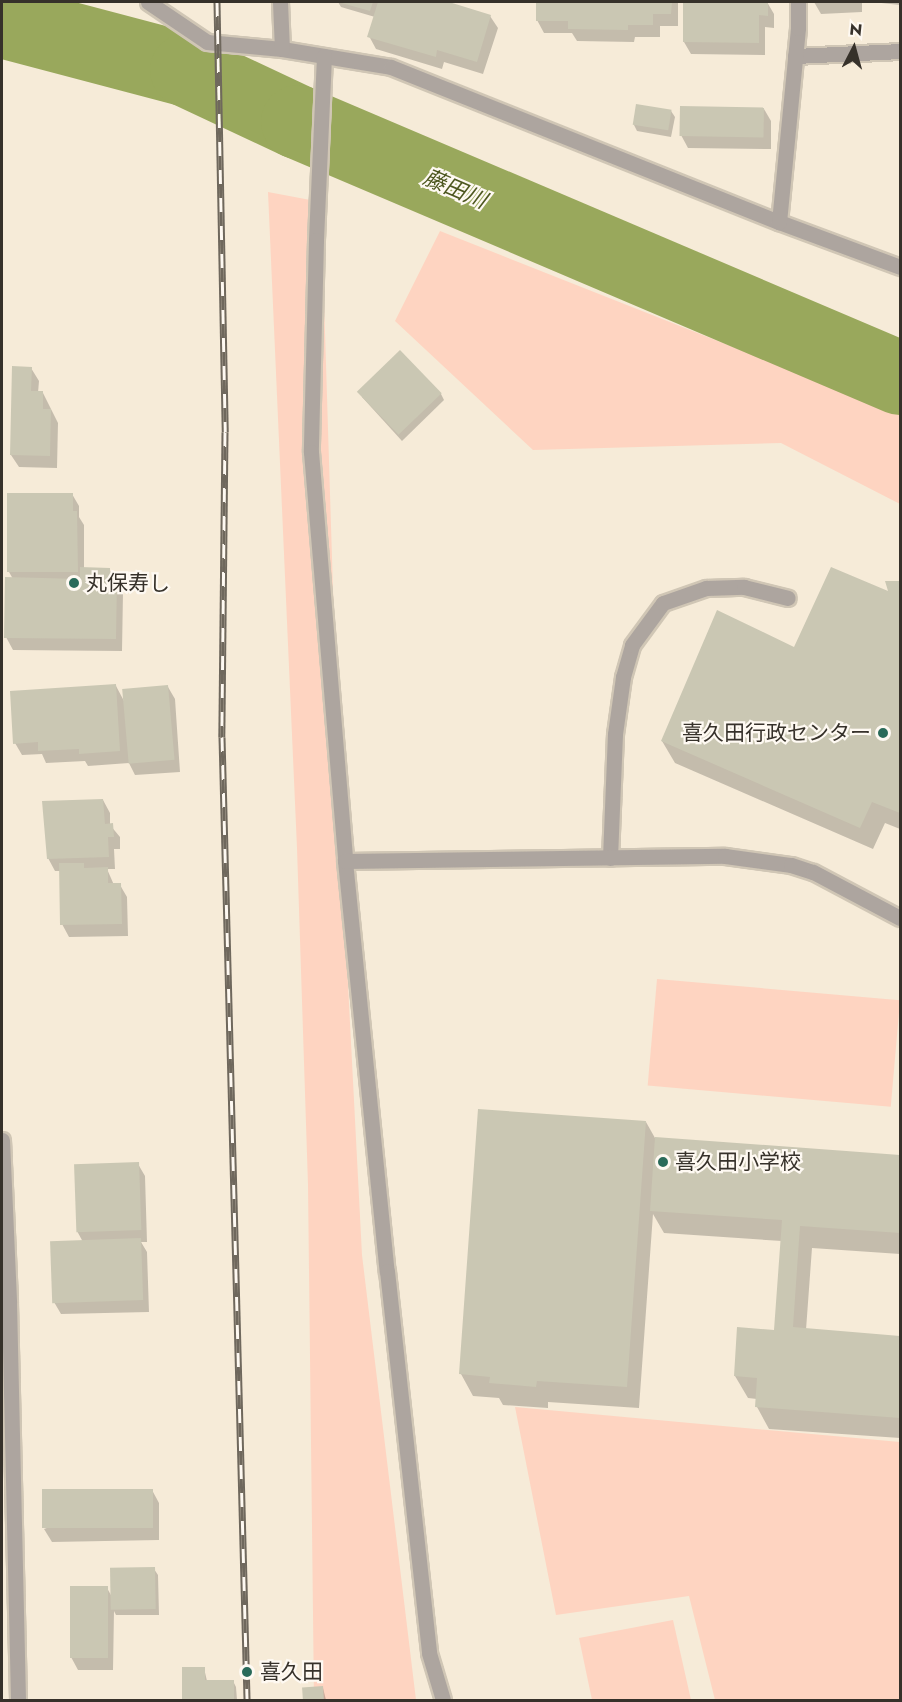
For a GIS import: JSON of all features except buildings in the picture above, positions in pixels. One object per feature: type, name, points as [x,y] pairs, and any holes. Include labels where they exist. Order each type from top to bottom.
[{"type":"street","points":[[148,2],[207,42],[391,66],[779,222],[900,267]]},
{"type":"street","points":[[280,2],[282,50]]},
{"type":"street","points":[[779,222],[798,2]]},
{"type":"street","points":[[795,56],[900,51]]},
{"type":"street","points":[[324,56],[316,240],[311,453],[345,861],[429,1653],[443,1701]]},
{"type":"street","points":[[610,858],[615,734],[623,677],[632,645],[663,603],[706,588],[744,587],[788,598]]},
{"type":"street","points":[[345,861],[724,856],[791,865],[813,872],[900,918]]},
{"type":"street","points":[[2,1140],[18,1701]]},
{"type":"shaded area","points":[[268,192],[321,202],[341,849],[362,1255],[416,1700],[314,1700],[308,1185],[297,848]]},
{"type":"shaded area","points":[[440,231],[900,413],[900,504],[781,443],[533,450],[395,321]]},
{"type":"shaded area","points":[[657,979],[900,1000],[891,1107],[648,1086]]},
{"type":"shaded area","points":[[515,1407],[900,1442],[900,1700],[715,1700],[689,1596],[556,1615]]},
{"type":"shaded area","points":[[673,1620],[691,1700],[592,1700],[579,1638]]},
{"type":"waterway","name":"藤田川","points":[[2,21],[187,70],[298,122],[900,378]]},
{"type":"railway","points":[[217,2],[225,432],[222,737],[247,1700]]},
{"type":"place","name":"丸保寿し","points":[[74,583]]},
{"type":"place","name":"喜久田行政センター","points":[[883,733]]},
{"type":"place","name":"喜久田小学校","points":[[663,1162]]},
{"type":"place","name":"喜久田","points":[[247,1672]]}]
